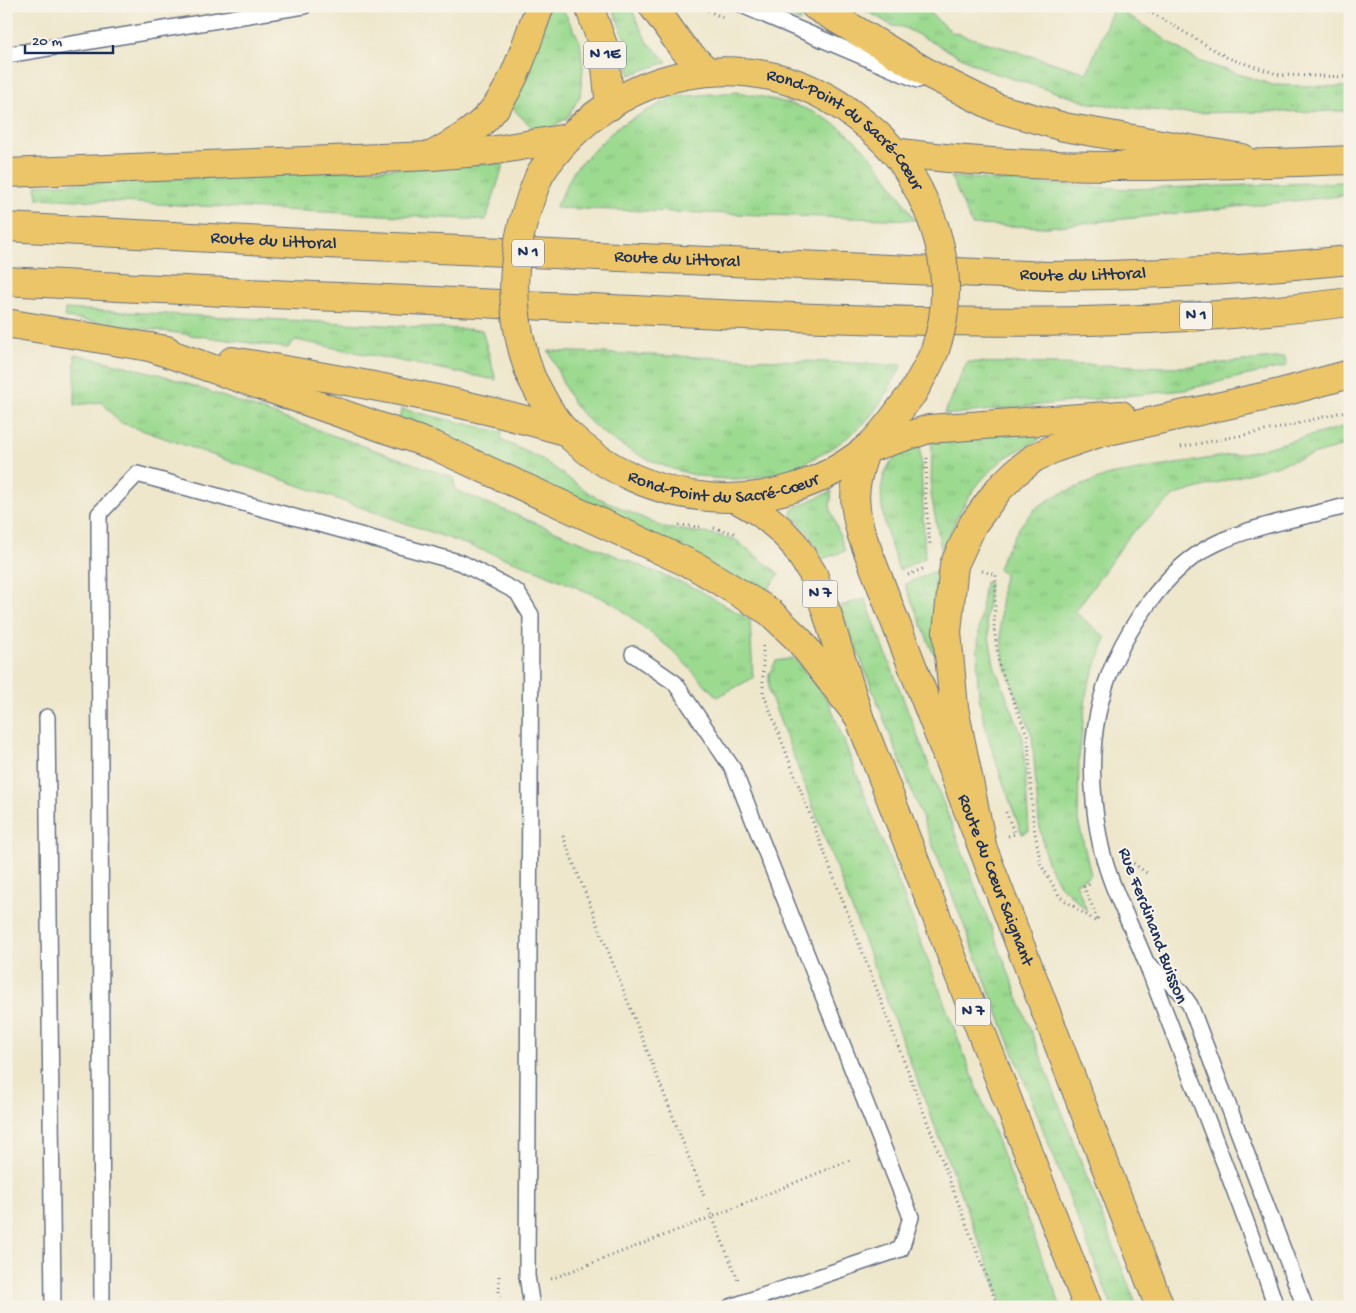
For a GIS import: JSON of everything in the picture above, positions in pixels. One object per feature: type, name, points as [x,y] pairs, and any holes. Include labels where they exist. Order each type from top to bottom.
[{"type":"main road","points":[[431,156],[458,142],[490,114],[497,105],[513,76],[540,6]]},
{"type":"main road","name":"N 1E","points":[[589,6],[604,48],[610,106]]},
{"type":"main road","points":[[653,6],[682,47],[706,70]]},
{"type":"main road","points":[[815,6],[931,75],[997,108],[1064,127],[1273,163]]},
{"type":"main road","name":"Rond-Point du Sacré-Cœur","points":[[706,70],[746,71],[768,75],[822,94],[872,130],[895,152],[920,191],[938,232],[944,274],[945,303],[935,350],[912,394],[866,449],[822,477],[762,497],[737,499],[689,496],[665,491],[638,481],[599,458],[565,431],[547,406],[531,377],[514,314],[513,268],[522,222],[540,174],[568,138],[588,120],[610,106],[657,82],[706,70]]},
{"type":"main road","points":[[6,173],[431,156],[490,151],[568,138]]},
{"type":"main road","points":[[895,152],[934,158],[1068,166],[1350,160]]},
{"type":"main road","name":"Route du Littoral","points":[[6,227],[303,243],[1049,276],[1131,275],[1256,269],[1350,260]]},
{"type":"main road","name":"N 1","points":[[6,281],[311,296],[888,320],[1042,321],[1170,318],[1350,302]]},
{"type":"main road","points":[[6,323],[352,382],[512,415],[565,431]]},
{"type":"main road","points":[[150,348],[435,446],[698,567],[770,612],[799,640],[859,717]]},
{"type":"main road","points":[[982,845],[954,708],[947,632],[954,565],[973,524],[986,504],[998,490],[1034,458],[1055,448],[1099,433],[1276,394],[1350,374]]},
{"type":"main road","points":[[866,449],[929,429],[1047,419],[1197,410]]},
{"type":"main road","name":"Route du Cœur Saignant","points":[[866,449],[856,479],[857,521],[1160,1307]]},
{"type":"main road","name":"N 7","points":[[737,499],[761,513],[780,529],[794,544],[808,566],[827,613],[859,717],[1088,1307]]},
{"type":"lane","points":[[6,55],[304,6]]},
{"type":"lane","points":[[744,6],[936,88],[997,108]]},
{"type":"lane","points":[[102,1307],[99,514],[137,474],[462,563],[516,592],[531,615],[527,1286],[532,1307]]},
{"type":"lane","name":"Rue Ferdinand Buisson","points":[[1276,1307],[1147,963],[1109,874],[1099,840],[1095,814],[1093,757],[1102,693],[1109,669],[1135,621],[1166,581],[1185,564],[1217,543],[1243,533],[1350,505]]},
{"type":"lane","points":[[633,654],[675,683],[733,769],[911,1217],[901,1249],[730,1307]]},
{"type":"lane","points":[[47,717],[52,1307]]},
{"type":"lane","points":[[1147,963],[1180,991],[1190,1004],[1305,1307]]},
{"type":"path","points":[[1140,6],[1228,58],[1280,75],[1350,77]]},
{"type":"path","points":[[1178,447],[1280,428],[1350,410]]},
{"type":"path","points":[[929,429],[925,493],[932,565],[946,563],[996,575],[994,628],[999,665],[1028,737],[1033,822],[1041,865],[1060,897],[1096,921],[1098,920],[1084,887],[1132,863],[1148,874]]},
{"type":"path","points":[[980,579],[985,564]]},
{"type":"path","points":[[770,612],[762,629],[763,692],[998,1307]]},
{"type":"path","points":[[982,845],[1015,834],[1004,808]]},
{"type":"path","points":[[563,836],[704,1196]]},
{"type":"path","points":[[551,1279],[712,1217],[852,1159]]},
{"type":"path","points":[[709,1210],[746,1300]]},
{"type":"path","points":[[499,1274],[499,1307]]},
{"type":"green space","points":[[547,6],[561,6],[580,41],[583,68],[580,96],[568,117],[540,135],[510,106]]},
{"type":"green space","points":[[612,6],[630,6],[646,40],[667,62],[629,75],[629,50]]},
{"type":"green space","points":[[764,6],[801,6],[805,9],[800,22]]},
{"type":"green space","points":[[858,6],[921,6],[952,32],[1087,73],[1114,6],[1198,61],[1273,85],[1350,87],[1350,111],[1178,113],[1090,103],[988,71],[903,27],[893,26]]},
{"type":"green space","points":[[739,92],[781,101],[806,109],[825,118],[841,129],[870,155],[915,220],[555,208],[575,169],[617,127],[673,97]]},
{"type":"green space","points":[[504,163],[486,220],[37,198],[36,185]]},
{"type":"green space","points":[[951,177],[1129,189],[1346,182],[1350,186],[1350,195],[1048,227],[972,225]]},
{"type":"green space","points":[[65,309],[482,330],[496,380],[295,340],[288,348],[65,318]]},
{"type":"green space","points":[[549,351],[902,365],[869,418],[854,432],[828,451],[783,471],[752,478],[736,479],[694,475],[672,469],[629,450],[610,438],[592,424],[578,409],[566,389]]},
{"type":"green space","points":[[75,354],[162,375],[454,478],[455,490],[697,589],[750,620],[753,678],[717,697],[672,650],[613,603],[527,566],[119,422],[102,402],[75,405]]},
{"type":"green space","points":[[1285,357],[1287,366],[1184,390],[944,415],[967,362],[1180,367]]},
{"type":"green space","points":[[401,409],[502,432],[501,440],[542,459],[592,495],[665,528],[712,534],[736,540],[779,574],[762,597],[399,422]]},
{"type":"green space","points":[[1350,425],[1350,444],[1175,495],[1130,535],[1075,612],[1106,638],[1087,689],[1079,757],[1078,820],[1091,875],[1076,883],[1087,911],[1058,883],[1047,862],[1039,823],[1032,735],[1004,663],[1000,624],[1002,585],[1005,573],[998,569],[1003,555],[1021,525],[1036,508],[1057,495],[1109,475],[1254,451]]},
{"type":"green space","points":[[1036,429],[1039,440],[1005,458],[974,489],[952,527],[942,554],[931,494],[932,442]]},
{"type":"green space","points":[[920,441],[925,558],[899,570],[883,515],[881,497],[883,480],[889,465],[901,451]]},
{"type":"green space","points":[[832,491],[830,507],[845,551],[822,559],[810,535],[792,515],[794,508]]},
{"type":"green space","points":[[940,569],[939,651],[933,653],[905,584]]},
{"type":"green space","points":[[985,582],[990,583],[986,619],[994,665],[1023,738],[1029,831],[1022,834],[990,744],[979,697],[977,664]]},
{"type":"green space","points":[[865,599],[1137,1307],[1112,1307],[840,606]]},
{"type":"green space","points":[[794,658],[829,702],[1061,1307],[1004,1307],[769,692],[769,674],[776,661]]}]
